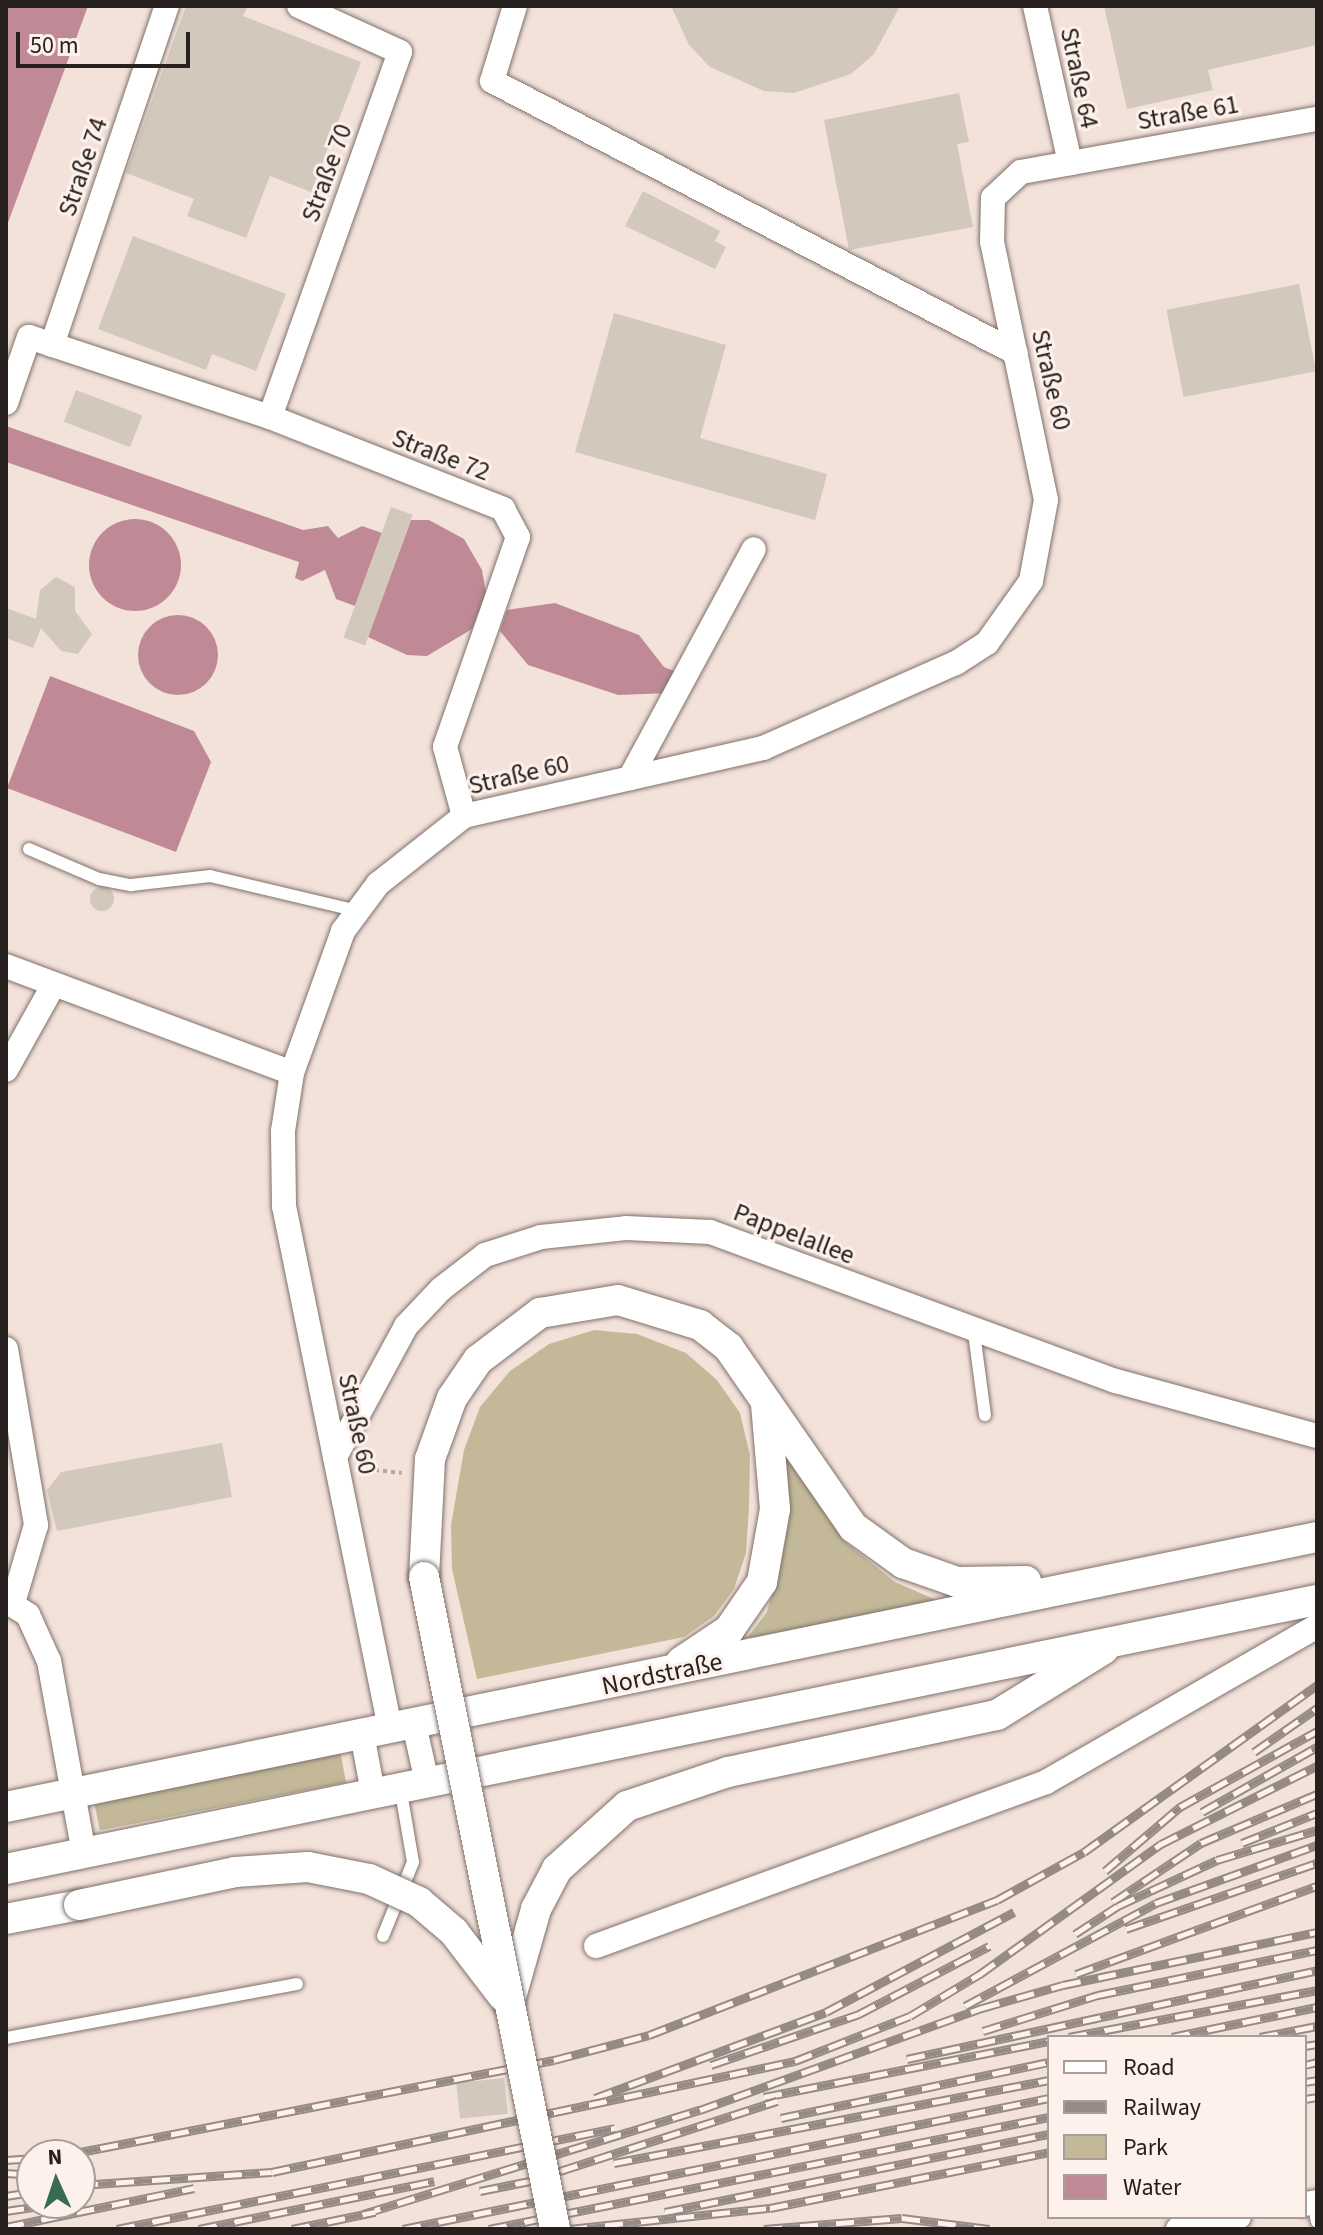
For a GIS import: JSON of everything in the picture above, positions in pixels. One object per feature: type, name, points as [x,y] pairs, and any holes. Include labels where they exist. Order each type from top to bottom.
[{"type":"street","name":"Straße 74","points":[[52,345],[167,6]]},
{"type":"street","name":"Straße 70","points":[[270,417],[400,52],[299,6]]},
{"type":"street","points":[[515,6],[492,81],[1016,353]]},
{"type":"street","name":"Straße 64","points":[[1035,6],[1070,163]]},
{"type":"street","name":"Straße 61","points":[[1070,163],[1317,119]]},
{"type":"street","name":"Straße 60","points":[[388,1729],[284,1206],[283,1131],[292,1073],[343,931],[415,851],[464,816],[763,748],[956,663],[1007,623],[1031,581],[1045,529],[1042,468],[992,242],[993,198],[1021,172],[1070,163]]},
{"type":"street","points":[[6,403],[29,337],[52,345]]},
{"type":"street","name":"Straße 72","points":[[52,345],[270,417],[503,509],[518,537],[445,747],[464,816]]},
{"type":"street","points":[[630,778],[754,549]]},
{"type":"street","points":[[6,966],[292,1073]]},
{"type":"street","points":[[6,1070],[54,984]]},
{"type":"street","name":"Pappelallee","points":[[336,1461],[406,1326],[485,1255],[541,1237],[626,1228],[710,1232],[974,1333],[1116,1381],[1317,1436]]},
{"type":"street","points":[[555,2229],[424,1577],[427,1475],[452,1398],[478,1360],[540,1313],[580,1303],[618,1300],[700,1325],[729,1348],[853,1527],[903,1563],[957,1582],[993,1584],[1154,1570]]},
{"type":"street","points":[[6,1349],[36,1525],[10,1602],[28,1615],[49,1661],[59,1796],[84,1853]]},
{"type":"street","points":[[658,1675],[729,1630],[762,1582],[775,1509],[764,1395]]},
{"type":"street","name":"Nordstraße","points":[[6,1807],[1317,1537]]},
{"type":"street","points":[[6,1869],[1317,1600]]},
{"type":"street","points":[[596,1946],[1046,1782],[1317,1626]]},
{"type":"street","points":[[509,2004],[536,1909],[557,1869],[627,1806],[679,1784],[997,1715],[1112,1642]]},
{"type":"street","points":[[388,1729],[400,1787]]},
{"type":"street","points":[[388,1729],[400,1787]]},
{"type":"street","points":[[6,1919],[235,1872],[308,1867],[369,1879],[419,1902],[454,1932],[509,2004]]},
{"type":"street","points":[[1178,2229],[1229,2219]]},
{"type":"lane","points":[[29,849],[115,882],[210,876],[358,911]]},
{"type":"lane","points":[[974,1333],[985,1415]]},
{"type":"lane","points":[[383,1936],[413,1862],[400,1787]]},
{"type":"lane","points":[[6,1793],[59,1796]]},
{"type":"lane","points":[[6,2038],[297,1984]]},
{"type":"path","points":[[336,1461],[427,1475]]},
{"type":"green space","points":[[594,1330],[637,1334],[686,1353],[717,1380],[740,1413],[750,1455],[749,1507],[746,1553],[734,1589],[714,1616],[684,1637],[477,1679],[452,1569],[451,1525],[464,1450],[480,1407],[510,1371],[549,1344]]},
{"type":"green space","points":[[785,1447],[843,1540],[895,1582],[943,1603],[747,1638],[767,1612],[782,1556]]},
{"type":"green space","points":[[340,1751],[346,1782],[100,1830],[94,1799]]},
{"type":"water","points":[[6,6],[88,6],[6,228]]},
{"type":"water","points":[[6,426],[303,530],[328,526],[338,538],[362,526],[382,533],[355,606],[336,599],[325,570],[302,581],[295,578],[299,562],[6,462]]},
{"type":"water","points":[[135,519],[152,523],[167,533],[177,548],[181,565],[177,582],[167,597],[152,607],[135,611],[118,607],[103,597],[93,582],[89,565],[93,548],[103,533],[118,523]]},
{"type":"water","points":[[411,520],[429,520],[464,539],[482,570],[486,593],[472,629],[427,656],[407,655],[368,637]]},
{"type":"water","points":[[555,603],[639,635],[664,667],[679,673],[670,693],[618,695],[528,665],[500,631],[507,610]]},
{"type":"water","points":[[178,615],[193,618],[206,627],[215,640],[218,655],[215,670],[206,683],[193,692],[178,695],[163,692],[150,683],[141,670],[138,655],[141,640],[150,627],[163,618]]},
{"type":"water","points":[[50,676],[194,731],[211,762],[176,852],[7,788]]},
{"type":"building","points":[[186,6],[248,6],[243,16],[361,62],[311,192],[270,176],[246,238],[187,216],[194,199],[126,173]]},
{"type":"building","points":[[671,6],[900,6],[874,54],[851,74],[794,93],[764,91],[710,67],[689,45]]},
{"type":"building","points":[[1104,6],[1317,6],[1317,45],[1208,70],[1213,90],[1127,109]]},
{"type":"building","points":[[959,93],[969,142],[957,144],[973,227],[849,250],[824,120]]},
{"type":"building","points":[[643,191],[720,231],[715,241],[726,247],[715,269],[625,226]]},
{"type":"building","points":[[133,236],[286,294],[256,371],[212,354],[206,370],[98,329]]},
{"type":"building","points":[[1299,284],[1316,371],[1183,397],[1166,310]]},
{"type":"building","points":[[614,313],[726,345],[700,438],[827,474],[815,520],[575,452]]},
{"type":"building","points":[[76,390],[142,415],[130,447],[64,422]]},
{"type":"building","points":[[391,507],[413,515],[365,645],[343,638]]},
{"type":"building","points":[[56,577],[75,587],[75,611],[92,634],[78,654],[61,651],[41,628],[33,648],[6,638],[6,608],[36,619],[40,590]]},
{"type":"building","points":[[102,887],[110,891],[114,899],[110,907],[102,911],[94,907],[90,899],[94,891]]},
{"type":"building","points":[[222,1443],[232,1497],[57,1531],[47,1490],[61,1472]]},
{"type":"building","points":[[504,2078],[508,2114],[460,2119],[456,2083]]},
{"type":"railway","points":[[96,2149],[554,2060],[649,2035],[997,1900],[1084,1852],[1317,1685]]},
{"type":"railway","points":[[1254,1752],[1317,1708]]},
{"type":"railway","points":[[1105,1871],[1180,1807],[1317,1731]]},
{"type":"railway","points":[[1202,1812],[1317,1747]]},
{"type":"railway","points":[[96,2184],[272,2172],[795,2061],[910,2016],[980,1974],[1161,1844],[1317,1766]]},
{"type":"railway","points":[[1113,1902],[1201,1843],[1317,1794]]},
{"type":"railway","points":[[1242,1843],[1317,1813]]},
{"type":"railway","points":[[1075,1934],[1118,1906],[1217,1860],[1317,1830]]},
{"type":"railway","points":[[965,2006],[1156,1903],[1317,1845]]},
{"type":"railway","points":[[1126,1929],[1317,1863]]},
{"type":"railway","points":[[1076,1974],[1317,1886]]},
{"type":"railway","points":[[595,2098],[826,2012],[1014,1912]]},
{"type":"railway","points":[[363,2214],[700,2110],[982,2008],[1063,1985],[1317,1932]]},
{"type":"railway","points":[[711,2065],[859,2014],[989,1946]]},
{"type":"railway","points":[[983,2031],[1098,1995],[1317,1950]]},
{"type":"railway","points":[[907,2059],[1317,1970]]},
{"type":"railway","points":[[1080,2035],[1317,1990]]},
{"type":"railway","points":[[1182,2035],[1317,2007]]},
{"type":"railway","points":[[1270,2035],[1317,2026]]},
{"type":"railway","points":[[764,2097],[1047,2041]]},
{"type":"railway","points":[[1307,2046],[1317,2044]]},
{"type":"railway","points":[[781,2118],[1047,2062]]},
{"type":"railway","points":[[1307,2064],[1317,2062]]},
{"type":"railway","points":[[614,2163],[1047,2080]]},
{"type":"railway","points":[[1307,2082],[1317,2080]]},
{"type":"railway","points":[[1307,2099],[1317,2097]]},
{"type":"railway","points":[[403,2229],[1047,2098]]},
{"type":"railway","points":[[526,2182],[777,2101]]},
{"type":"railway","points":[[489,2229],[1047,2117]]},
{"type":"railway","points":[[117,2229],[615,2128]]},
{"type":"railway","points":[[665,2212],[1047,2134]]},
{"type":"railway","points":[[569,2229],[770,2208],[1047,2152]]},
{"type":"railway","points":[[6,2160],[16,2159]]},
{"type":"railway","points":[[6,2173],[16,2174]]},
{"type":"railway","points":[[480,2191],[535,2180]]},
{"type":"railway","points":[[199,2229],[434,2181]]},
{"type":"railway","points":[[6,2227],[194,2188]]},
{"type":"railway","points":[[6,2196],[16,2194]]},
{"type":"railway","points":[[6,2211],[16,2210]]},
{"type":"railway","points":[[292,2229],[375,2212]]},
{"type":"railway","points":[[764,2229],[902,2218],[989,2229]]}]
